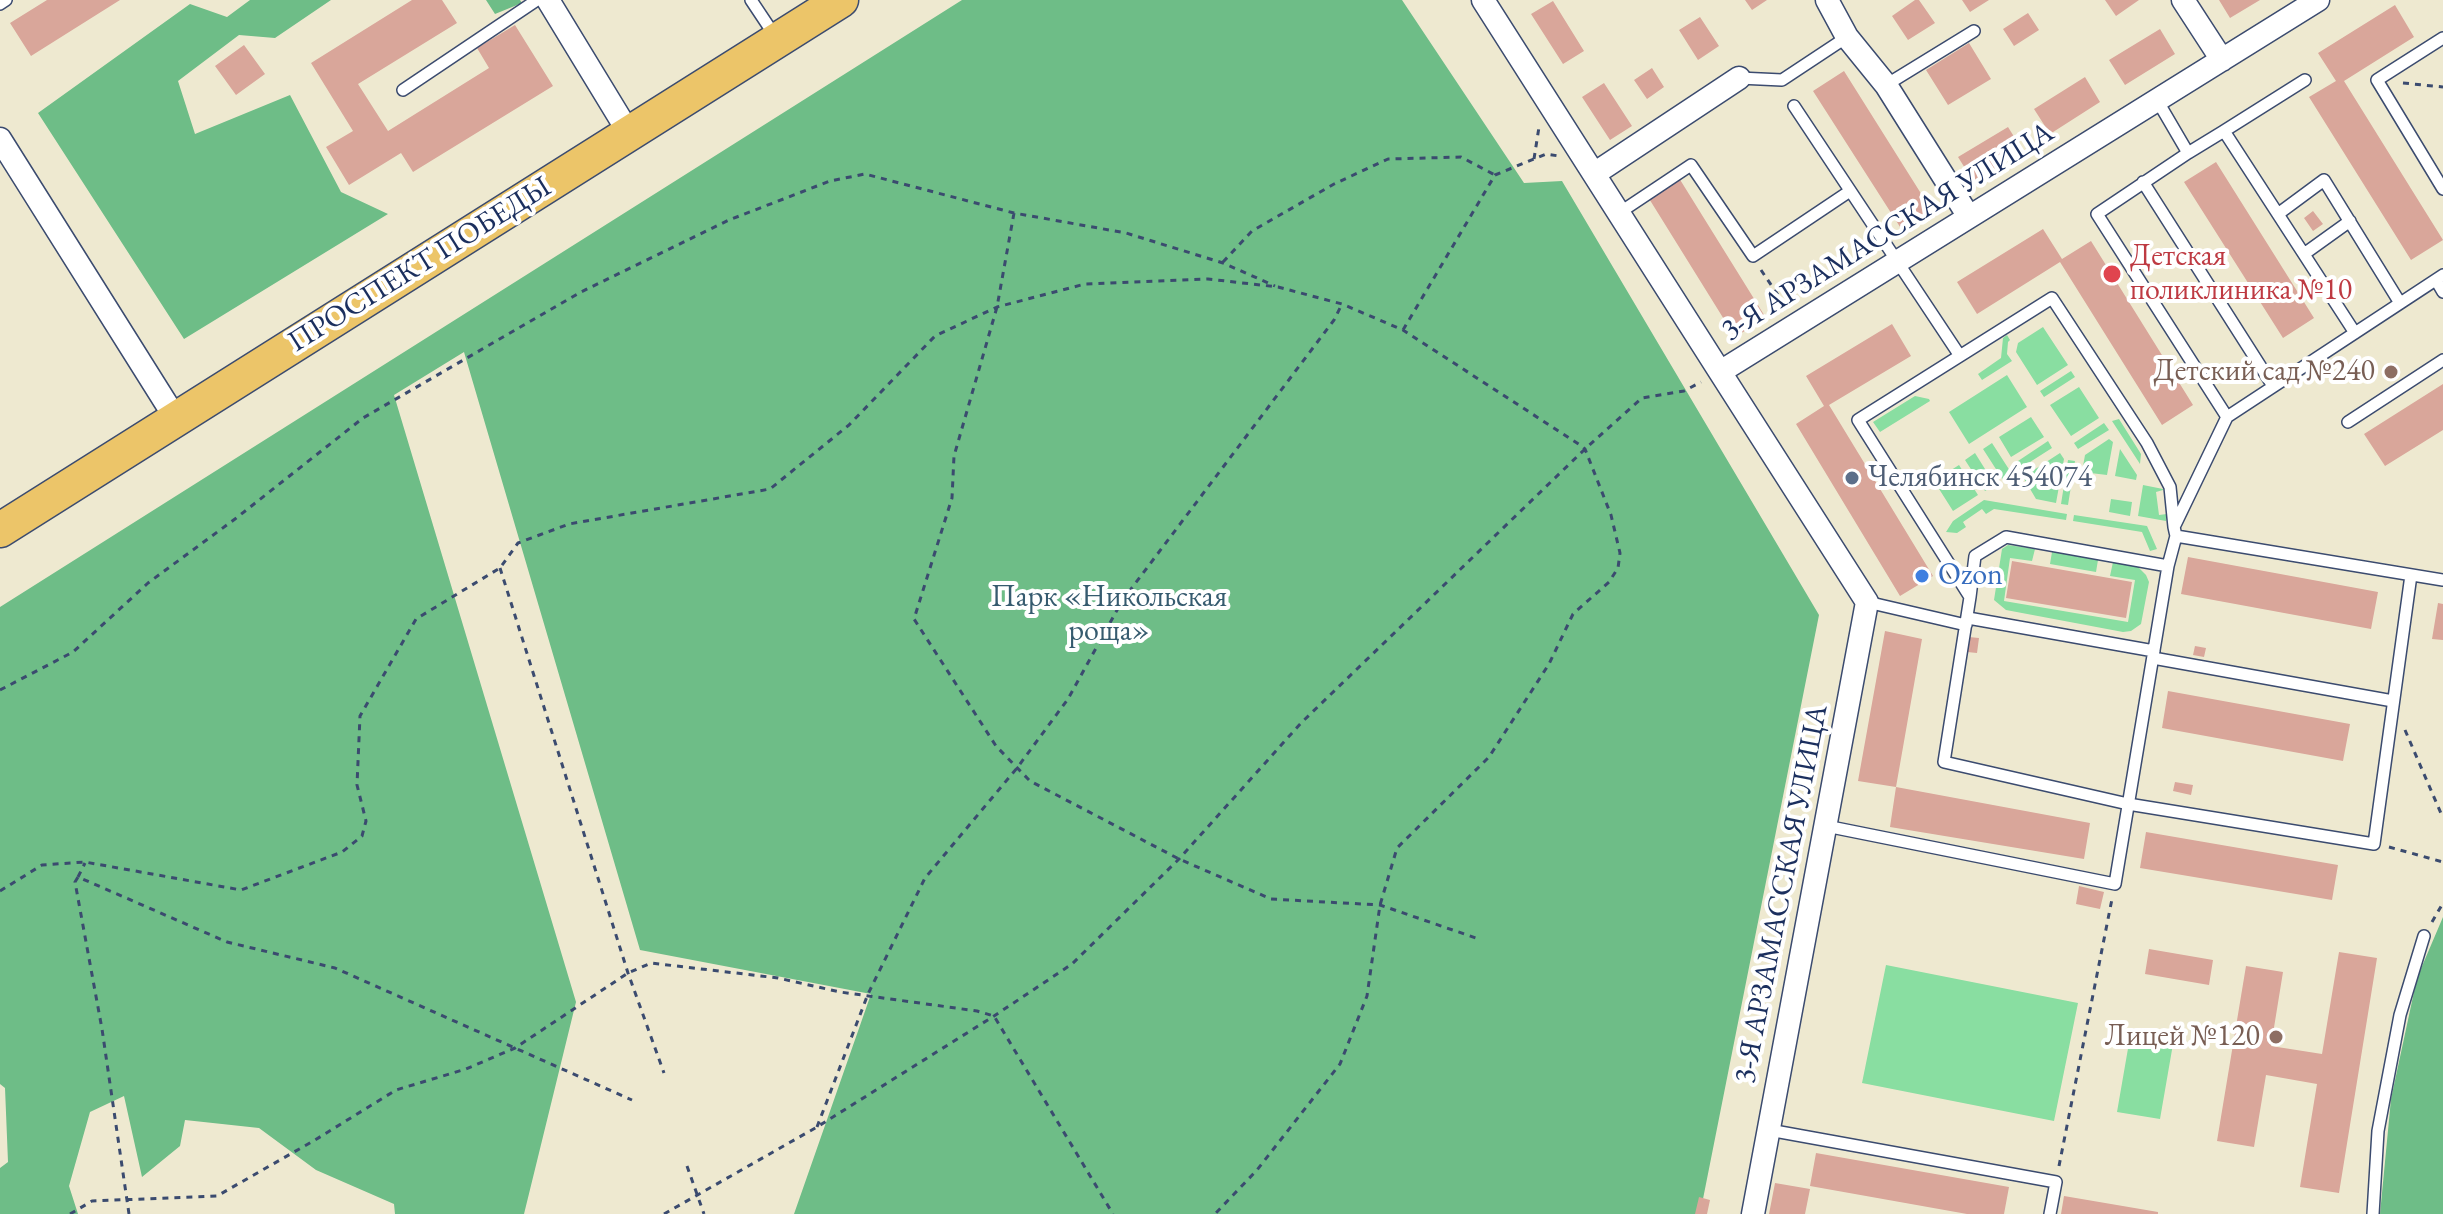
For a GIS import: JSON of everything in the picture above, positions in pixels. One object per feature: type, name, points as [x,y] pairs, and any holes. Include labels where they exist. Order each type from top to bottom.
[{"type":"main road","name":"ПРОСПЕКТ ПОБЕДЫ","points":[[0,530],[841,0]]},
{"type":"street","points":[[548,0],[629,133]]},
{"type":"street","points":[[1483,0],[1720,372]]},
{"type":"street","points":[[1827,0],[1847,37],[1886,85],[1969,217]]},
{"type":"street","points":[[2183,0],[2222,60]]},
{"type":"street","name":"3-Я АРЗАМАССКАЯ УЛИЦА","points":[[1753,1214],[1867,602],[1720,372],[2318,0]]},
{"type":"street","points":[[1589,166],[1739,78]]},
{"type":"street","points":[[0,139],[176,419]]},
{"type":"lane","points":[[0,4],[6,0]]},
{"type":"lane","points":[[403,90],[537,0]]},
{"type":"lane","points":[[751,0],[778,40]]},
{"type":"lane","points":[[1886,85],[1974,31]]},
{"type":"lane","points":[[1739,78],[1782,80],[1847,37]]},
{"type":"lane","points":[[2443,38],[2377,80],[2443,189]]},
{"type":"lane","points":[[2227,417],[2097,214],[2305,80]]},
{"type":"lane","points":[[2157,100],[2188,153]]},
{"type":"lane","points":[[1794,106],[1960,356]]},
{"type":"lane","points":[[2224,131],[2355,333]]},
{"type":"lane","points":[[1619,213],[1691,165],[1753,256],[1850,191]]},
{"type":"lane","points":[[2278,214],[2324,180],[2400,303]]},
{"type":"lane","points":[[2143,182],[2273,386]]},
{"type":"lane","points":[[2304,254],[2350,221]]},
{"type":"lane","points":[[1826,826],[2115,884],[2175,532],[2227,417],[2439,278],[2443,292]]},
{"type":"lane","points":[[1970,597],[1858,420],[2052,298],[2147,443],[2170,487],[2175,532]]},
{"type":"lane","points":[[2348,422],[2443,360]]},
{"type":"lane","points":[[2175,532],[2443,580]]},
{"type":"lane","points":[[2168,566],[2006,537],[1975,556],[1944,762],[2128,804],[2374,844],[2411,575]]},
{"type":"lane","points":[[1867,602],[2393,701]]},
{"type":"lane","points":[[2373,1214],[2378,1131],[2400,1015],[2424,936]]},
{"type":"lane","points":[[1769,1130],[2056,1182],[2050,1214]]},
{"type":"path","points":[[2377,80],[2443,87]]},
{"type":"path","points":[[1403,330],[1495,175],[1546,154],[1589,166]]},
{"type":"path","points":[[1223,263],[1252,231],[1334,184],[1388,159],[1461,157],[1495,175]]},
{"type":"path","points":[[0,690],[73,652],[148,583],[363,418],[581,292],[729,220],[830,181],[865,174],[1014,213],[1126,233],[1223,263],[1278,287]]},
{"type":"path","points":[[1014,213],[997,307],[954,456],[952,498],[914,619],[996,746],[1030,781],[1179,859],[1271,899],[1380,905],[1476,938]]},
{"type":"path","points":[[1753,256],[1797,324]]},
{"type":"path","points":[[0,891],[42,865],[85,862],[241,890],[342,852],[362,836],[366,821],[357,785],[360,716],[416,619],[500,568],[518,543],[569,524],[770,489],[849,425],[935,336],[997,307],[1085,284],[1208,279],[1278,287],[1342,304],[1403,330],[1585,449],[1611,515],[1620,553],[1618,568],[1609,582],[1573,614],[1549,664],[1489,757],[1397,848],[1380,905],[1367,996],[1340,1064],[1257,1170],[1215,1214]]},
{"type":"path","points":[[817,1127],[868,994],[925,878],[1017,768],[1068,699],[1122,601],[1334,320],[1342,304]]},
{"type":"path","points":[[664,1214],[817,1127],[1072,964],[1179,859],[1301,723],[1585,449],[1642,398],[1684,391],[1720,372]]},
{"type":"path","points":[[500,568],[628,973],[664,1073]]},
{"type":"path","points":[[2393,701],[2443,818]]},
{"type":"path","points":[[2374,844],[2443,862]]},
{"type":"path","points":[[85,862],[75,882],[102,1029],[129,1214]]},
{"type":"path","points":[[78,877],[227,942],[335,968],[632,1100]]},
{"type":"path","points":[[2056,1182],[2115,884]]},
{"type":"path","points":[[2424,936],[2443,903]]},
{"type":"path","points":[[70,1214],[92,1201],[217,1196],[396,1090],[466,1069],[515,1048],[628,973],[651,963],[778,978],[840,992],[994,1016],[1113,1214]]},
{"type":"path","points":[[687,1166],[704,1214]]},
{"type":"green space","points":[[250,0],[331,0],[275,38],[239,35],[178,81],[195,134],[290,95],[341,192],[388,214],[184,339],[38,113],[190,4],[227,17]]},
{"type":"green space","points":[[486,0],[520,0],[522,3],[495,14]]},
{"type":"green space","name":"Парк «Никольская роща»","points":[[962,0],[1402,0],[1524,183],[1562,181],[1819,615],[1700,1214],[794,1214],[871,994],[640,950],[464,352],[394,395],[576,1002],[524,1214],[395,1214],[394,1204],[316,1170],[259,1128],[185,1120],[180,1146],[142,1177],[124,1096],[90,1112],[69,1186],[78,1214],[0,1214],[0,1168],[8,1162],[5,1088],[0,1084],[0,607]]},
{"type":"green space","points":[[2043,327],[2068,365],[2037,385],[2016,352],[2018,343]]},
{"type":"green space","points":[[2007,335],[2010,340],[2007,354],[2012,361],[1982,380],[1978,374],[2001,358],[2003,338]]},
{"type":"green space","points":[[2071,371],[2075,377],[2044,397],[2040,391]]},
{"type":"green space","points":[[2007,375],[2027,407],[1969,444],[1949,412]]},
{"type":"green space","points":[[2079,387],[2099,418],[2071,436],[2050,405]]},
{"type":"green space","points":[[1915,396],[1930,401],[1880,432],[1873,422]]},
{"type":"green space","points":[[2031,417],[2044,437],[2011,457],[1999,437]]},
{"type":"green space","points":[[2119,419],[2141,454],[2140,464],[2112,421]]},
{"type":"green space","points":[[2104,423],[2109,430],[2078,449],[2074,443]]},
{"type":"green space","points":[[2109,439],[2113,442],[2107,475],[2082,472],[2085,455]]},
{"type":"green space","points":[[2048,441],[2052,448],[2019,469],[2015,463]]},
{"type":"green space","points":[[1992,443],[2012,474],[2003,480],[1983,449]]},
{"type":"green space","points":[[2120,449],[2137,475],[2136,480],[2115,476]]},
{"type":"green space","points":[[1975,453],[1995,485],[1985,491],[1965,460]]},
{"type":"green space","points":[[2060,453],[2064,459],[2056,503],[2036,499],[2023,477]]},
{"type":"green space","points":[[2068,460],[2075,461],[2068,505],[2061,504]]},
{"type":"green space","points":[[1959,465],[1978,495],[1953,511],[1934,481]]},
{"type":"green space","points":[[2143,485],[2163,489],[2156,492],[2159,515],[2167,514],[2166,521],[2138,516]]},
{"type":"green space","points":[[2111,499],[2132,502],[2130,516],[2109,512]]},
{"type":"green space","points":[[1984,500],[2067,514],[2066,520],[1994,509],[1986,514],[1982,509],[1963,522],[1966,527],[1957,533],[1946,532],[1953,521]]},
{"type":"green space","points":[[2074,515],[2147,526],[2157,549],[2150,551],[2142,532],[2073,521]]},
{"type":"green space","points":[[2008,545],[2035,549],[2032,561],[2010,558],[2004,601],[2128,622],[2135,580],[2110,576],[2113,562],[2138,567],[2146,575],[2149,582],[2141,624],[2123,632],[2006,610],[1994,600],[2002,549]]},
{"type":"green space","points":[[2052,552],[2098,560],[2096,572],[2050,564]]},
{"type":"green space","points":[[2443,917],[2443,1214],[2380,1214],[2391,1099],[2417,978]]},
{"type":"green space","points":[[1886,965],[2078,1003],[2054,1121],[1862,1083]]},
{"type":"green space","points":[[2130,1037],[2173,1044],[2160,1119],[2117,1112]]},
{"type":"building","points":[[47,0],[120,0],[31,56],[10,23]]},
{"type":"building","points":[[412,0],[442,0],[457,23],[358,84],[388,131],[489,68],[477,48],[515,25],[553,86],[413,172],[401,153],[349,185],[326,147],[353,131],[311,63]]},
{"type":"building","points":[[1745,0],[1767,0],[1752,10]]},
{"type":"building","points":[[1919,0],[1935,23],[1908,40],[1892,16]]},
{"type":"building","points":[[1962,0],[1989,0],[1970,12]]},
{"type":"building","points":[[2105,0],[2139,0],[2116,16]]},
{"type":"building","points":[[2219,0],[2260,0],[2230,18]]},
{"type":"building","points":[[1553,1],[1584,51],[1563,64],[1531,14]]},
{"type":"building","points":[[2395,5],[2414,37],[2344,81],[2443,240],[2411,260],[2309,97],[2336,81],[2318,53]]},
{"type":"building","points":[[2028,13],[2039,30],[2014,46],[2003,29]]},
{"type":"building","points":[[1700,17],[1719,46],[1698,60],[1679,30]]},
{"type":"building","points":[[2160,29],[2175,54],[2125,85],[2109,60]]},
{"type":"building","points":[[1969,43],[1991,79],[1948,105],[1926,70]]},
{"type":"building","points":[[244,45],[265,74],[236,95],[215,66]]},
{"type":"building","points":[[1652,68],[1664,87],[1647,99],[1634,80]]},
{"type":"building","points":[[1844,71],[1932,211],[1902,230],[1813,91]]},
{"type":"building","points":[[2085,77],[2100,102],[2050,134],[2034,109]]},
{"type":"building","points":[[1604,83],[1632,126],[1610,140],[1582,97]]},
{"type":"building","points":[[2008,127],[2023,151],[1973,181],[1958,157]]},
{"type":"building","points":[[2216,162],[2314,318],[2283,338],[2184,182]]},
{"type":"building","points":[[1679,178],[1766,318],[1735,337],[1648,197]]},
{"type":"building","points":[[2313,211],[2323,224],[2313,231],[2304,218]]},
{"type":"building","points":[[2043,229],[2062,259],[2091,241],[2193,405],[2162,425],[2060,262],[1977,314],[1957,282]]},
{"type":"building","points":[[1892,324],[1911,356],[1829,405],[1933,576],[1900,596],[1796,424],[1824,406],[1806,376]]},
{"type":"building","points":[[2443,384],[2443,430],[2385,466],[2364,434]]},
{"type":"building","points":[[2188,557],[2378,592],[2371,629],[2181,594]]},
{"type":"building","points":[[2012,561],[2132,582],[2126,618],[2006,598]]},
{"type":"building","points":[[2438,603],[2443,604],[2443,640],[2432,639]]},
{"type":"building","points":[[1885,631],[1922,639],[1896,787],[1858,781]]},
{"type":"building","points":[[1969,637],[1979,638],[1977,653],[1967,652]]},
{"type":"building","points":[[2195,646],[2206,648],[2204,657],[2193,655]]},
{"type":"building","points":[[2168,691],[2350,724],[2343,761],[2162,728]]},
{"type":"building","points":[[2175,782],[2193,785],[2191,795],[2173,791]]},
{"type":"building","points":[[1896,787],[2090,823],[2084,859],[1890,827]]},
{"type":"building","points":[[2146,832],[2338,865],[2332,900],[2140,868]]},
{"type":"building","points":[[2079,886],[2104,892],[2100,909],[2076,904]]},
{"type":"building","points":[[2149,949],[2213,960],[2209,985],[2145,974]]},
{"type":"building","points":[[2339,952],[2377,958],[2339,1193],[2300,1187],[2317,1084],[2266,1075],[2254,1147],[2217,1141],[2246,966],[2283,972],[2271,1046],[2322,1054]]},
{"type":"building","points":[[1816,1153],[2009,1187],[2004,1214],[1967,1214],[1810,1186]]},
{"type":"building","points":[[1775,1183],[1810,1189],[1805,1214],[1769,1214]]},
{"type":"building","points":[[2064,1196],[2158,1212],[2158,1214],[2061,1214]]},
{"type":"building","points":[[1699,1197],[1710,1200],[1707,1214],[1695,1214]]},
{"type":"place","name":"Детская поликлиника №10","points":[[2112,274]]},
{"type":"place","name":"Детский сад №240","points":[[2391,372]]},
{"type":"place","name":"Челябинск 454074","points":[[1852,478]]},
{"type":"place","name":"Ozon","points":[[1922,576]]},
{"type":"place","name":"Лицей №120","points":[[2276,1037]]}]
